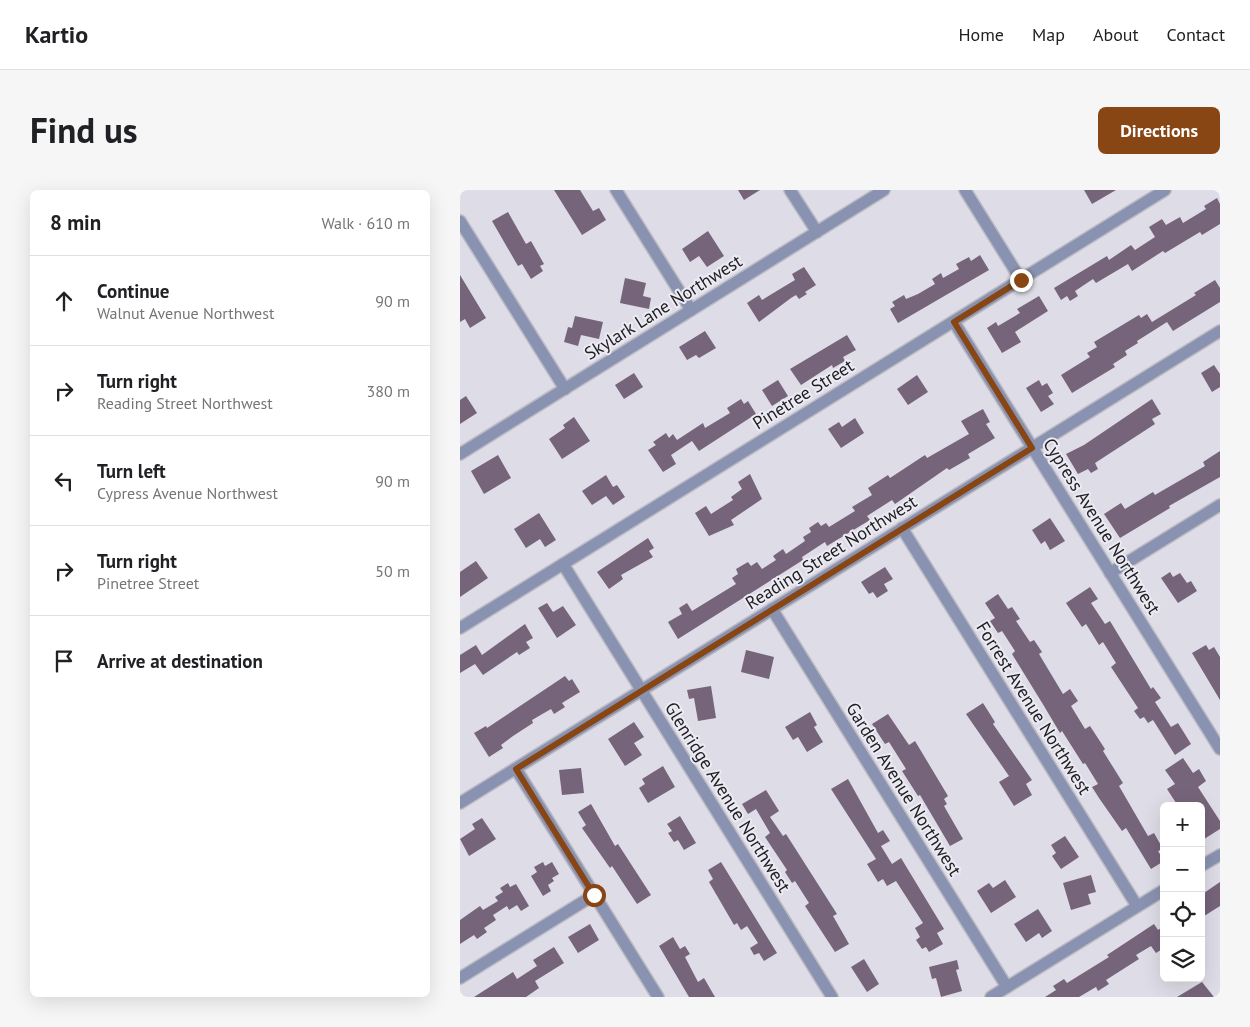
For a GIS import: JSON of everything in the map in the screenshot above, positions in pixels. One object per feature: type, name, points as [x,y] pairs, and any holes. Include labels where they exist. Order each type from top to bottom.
[{"type":"street","points":[[616,190],[691,310]]},
{"type":"street","points":[[790,190],[817,232]]},
{"type":"street","name":"Skylark Lane Northwest","points":[[460,454],[884,190]]},
{"type":"street","points":[[965,190],[1021,280]]},
{"type":"street","name":"Pinetree Street","points":[[460,628],[1165,190]]},
{"type":"street","points":[[460,221],[565,389]]},
{"type":"street","name":"Cypress Avenue Northwest","points":[[954,322],[1220,749]]},
{"type":"street","name":"Reading Street Northwest","points":[[460,803],[1220,331]]},
{"type":"street","points":[[1110,573],[1220,506]]},
{"type":"street","name":"Forrest Avenue Northwest","points":[[902,528],[1137,906]]},
{"type":"street","name":"Glenridge Avenue Northwest","points":[[563,564],[832,997]]},
{"type":"street","name":"Garden Avenue Northwest","points":[[772,609],[1007,987]]},
{"type":"street","points":[[516,769],[658,997]]},
{"type":"street","points":[[1205,864],[1220,855]]},
{"type":"street","points":[[991,997],[1161,892]]},
{"type":"street","points":[[460,978],[594,895]]},
{"type":"building","points":[[554,190],[580,190],[593,211],[599,208],[606,220],[582,235]]},
{"type":"building","points":[[738,190],[760,190],[744,200]]},
{"type":"building","points":[[1084,190],[1116,190],[1092,204]]},
{"type":"building","points":[[1217,198],[1220,204],[1220,224],[1202,235],[1200,232],[1165,253],[1163,251],[1132,271],[1128,264],[1096,283],[1093,279],[1075,291],[1078,296],[1070,301],[1067,296],[1061,300],[1054,288],[1107,256],[1109,260],[1131,245],[1135,250],[1155,237],[1149,227],[1162,219],[1166,225],[1180,217],[1183,223],[1206,209],[1204,206]]},
{"type":"building","points":[[508,212],[526,244],[531,241],[544,264],[540,266],[543,271],[531,279],[522,264],[518,266],[492,221]]},
{"type":"building","points":[[708,231],[724,256],[707,267],[699,256],[690,262],[682,249]]},
{"type":"building","points":[[980,255],[989,270],[898,323],[890,309],[895,306],[892,302],[904,295],[906,299],[918,294],[935,284],[932,279],[941,273],[943,278],[959,269],[956,264],[969,257],[971,261]]},
{"type":"building","points":[[804,267],[816,285],[805,292],[807,294],[799,299],[796,295],[791,298],[759,322],[747,303],[759,295],[762,300],[795,280],[792,274]]},
{"type":"building","points":[[460,275],[486,318],[470,328],[465,319],[460,322]]},
{"type":"building","points":[[625,278],[646,283],[643,296],[651,298],[649,309],[620,303]]},
{"type":"building","points":[[1215,280],[1220,288],[1220,302],[1173,331],[1167,322],[1125,351],[1127,355],[1113,364],[1115,367],[1072,393],[1061,375],[1090,357],[1087,353],[1097,347],[1094,342],[1139,315],[1141,318],[1147,314],[1152,322],[1196,295],[1194,293]]},
{"type":"building","points":[[1039,296],[1048,311],[1015,332],[1021,342],[1002,353],[987,328],[996,322],[998,326],[1020,313],[1017,309]]},
{"type":"building","points":[[575,316],[603,322],[599,339],[581,335],[578,346],[564,342],[568,327],[572,328]]},
{"type":"building","points":[[705,331],[716,348],[699,358],[696,355],[687,360],[679,347]]},
{"type":"building","points":[[847,335],[856,350],[843,357],[845,361],[833,368],[832,365],[801,385],[790,369]]},
{"type":"building","points":[[1214,365],[1220,374],[1220,387],[1212,392],[1201,373]]},
{"type":"building","points":[[634,373],[643,387],[624,399],[615,385]]},
{"type":"building","points":[[917,375],[928,392],[908,405],[897,389]]},
{"type":"building","points":[[778,380],[788,396],[772,406],[762,390]]},
{"type":"building","points":[[1039,380],[1042,386],[1047,383],[1053,393],[1048,396],[1054,404],[1041,412],[1026,388]]},
{"type":"building","points":[[466,396],[477,413],[460,424],[460,400]]},
{"type":"building","points":[[741,399],[744,404],[748,401],[756,414],[699,451],[692,441],[671,455],[676,464],[663,472],[648,450],[656,445],[653,442],[666,433],[669,438],[673,434],[677,440],[703,423],[705,428],[730,413],[727,408]]},
{"type":"building","points":[[1152,399],[1161,414],[1152,419],[1155,424],[1095,463],[1098,469],[1091,473],[1088,469],[1078,474],[1066,454],[1084,445]]},
{"type":"building","points":[[983,409],[990,422],[986,424],[995,438],[968,454],[970,458],[949,470],[947,468],[895,504],[892,500],[867,516],[870,520],[827,546],[825,542],[802,557],[803,560],[678,639],[668,622],[682,614],[679,608],[687,603],[692,611],[736,584],[732,578],[738,574],[736,569],[748,562],[751,566],[757,562],[762,569],[776,560],[773,556],[783,549],[786,554],[805,541],[803,537],[811,532],[809,528],[818,522],[821,526],[826,523],[829,527],[855,511],[852,507],[872,495],[868,488],[888,475],[890,478],[925,455],[927,458],[969,434],[961,421]]},
{"type":"building","points":[[574,417],[590,441],[562,459],[549,439],[565,428],[563,425]]},
{"type":"building","points":[[855,418],[864,433],[841,448],[828,429],[839,422],[842,427]]},
{"type":"building","points":[[1220,451],[1220,477],[1169,506],[1170,508],[1120,538],[1104,514],[1121,503],[1125,509],[1153,492],[1155,495],[1205,466],[1203,462]]},
{"type":"building","points":[[498,455],[511,478],[484,494],[471,471]]},
{"type":"building","points":[[750,474],[762,499],[731,520],[734,525],[709,536],[695,513],[706,506],[711,514],[733,500],[731,497],[742,489],[738,482]]},
{"type":"building","points":[[606,475],[613,487],[617,485],[625,497],[613,505],[606,496],[592,505],[582,491]]},
{"type":"building","points":[[539,513],[556,540],[545,547],[540,539],[526,548],[514,529]]},
{"type":"building","points":[[1050,518],[1065,541],[1050,550],[1045,541],[1041,544],[1032,530]]},
{"type":"building","points":[[648,538],[654,548],[649,551],[653,557],[621,575],[623,579],[609,589],[597,572]]},
{"type":"building","points":[[476,561],[488,578],[460,597],[460,572]]},
{"type":"building","points":[[885,567],[893,579],[884,584],[888,591],[877,598],[873,592],[869,594],[861,582]]},
{"type":"building","points":[[1170,572],[1173,577],[1180,573],[1187,583],[1191,581],[1197,591],[1178,603],[1161,578]]},
{"type":"building","points":[[1090,587],[1098,599],[1091,603],[1105,624],[1110,621],[1151,689],[1153,687],[1161,698],[1155,702],[1171,727],[1178,723],[1191,744],[1175,755],[1153,720],[1148,723],[1144,717],[1140,719],[1134,711],[1138,708],[1111,667],[1116,663],[1103,642],[1099,645],[1086,624],[1082,627],[1066,603]]},
{"type":"building","points":[[998,594],[1008,609],[1012,607],[1020,619],[1016,621],[1030,642],[1034,640],[1042,652],[1039,654],[1063,694],[1070,689],[1078,701],[1071,706],[1085,729],[1090,726],[1105,749],[1103,751],[1123,783],[1119,786],[1148,836],[1154,833],[1160,844],[1160,850],[1158,851],[1160,863],[1151,869],[1126,828],[1122,831],[1099,798],[1092,787],[1098,784],[1062,731],[1060,733],[1012,654],[1015,651],[1002,631],[998,633],[990,621],[995,618],[985,603]]},
{"type":"building","points":[[547,603],[553,612],[563,606],[576,625],[557,638],[538,608]]},
{"type":"building","points":[[525,624],[533,638],[526,642],[530,648],[519,655],[517,652],[483,675],[475,664],[460,673],[460,655],[476,645],[482,655]]},
{"type":"building","points":[[1206,645],[1209,650],[1214,647],[1220,657],[1220,700],[1192,653]]},
{"type":"building","points":[[746,650],[774,657],[769,679],[741,672]]},
{"type":"building","points":[[565,676],[569,681],[572,679],[580,692],[562,703],[565,707],[554,714],[551,709],[532,720],[533,723],[501,745],[503,748],[489,757],[474,733],[486,726],[487,728]]},
{"type":"building","points":[[711,686],[716,718],[698,721],[694,698],[689,699],[687,690]]},
{"type":"building","points":[[983,703],[995,722],[993,724],[1032,780],[1026,784],[1032,795],[1014,806],[999,782],[1009,776],[966,714]]},
{"type":"building","points":[[810,712],[817,725],[814,727],[823,742],[807,752],[798,737],[793,740],[785,727]]},
{"type":"building","points":[[888,714],[909,745],[915,741],[948,796],[944,799],[947,804],[944,806],[963,839],[950,846],[920,795],[918,796],[902,771],[906,769],[889,742],[885,744],[872,724]]},
{"type":"building","points":[[634,722],[644,737],[634,743],[642,755],[625,766],[608,739]]},
{"type":"building","points":[[1183,758],[1193,773],[1199,769],[1206,781],[1198,787],[1220,821],[1220,829],[1205,838],[1205,802],[1175,802],[1167,789],[1175,784],[1165,770]]},
{"type":"building","points":[[663,766],[675,787],[648,803],[639,788],[645,784],[642,779]]},
{"type":"building","points":[[581,768],[584,793],[562,795],[559,770]]},
{"type":"building","points":[[848,779],[878,833],[883,830],[890,841],[881,846],[892,864],[901,858],[944,929],[937,933],[943,944],[929,952],[926,947],[922,949],[916,940],[920,937],[915,928],[923,923],[896,881],[887,886],[883,879],[878,882],[867,864],[876,859],[831,789]]},
{"type":"building","points":[[766,790],[779,811],[770,817],[783,836],[786,834],[837,914],[833,916],[849,944],[835,952],[805,906],[809,903],[795,881],[792,883],[785,872],[787,870],[765,837],[770,833],[756,809],[748,814],[742,804]]},
{"type":"building","points":[[591,804],[615,846],[618,844],[651,895],[637,904],[612,866],[610,868],[582,828],[586,825],[578,812]]},
{"type":"building","points":[[680,816],[696,843],[684,850],[678,840],[674,842],[668,833],[672,831],[667,824]]},
{"type":"building","points":[[482,818],[496,839],[469,856],[460,839],[475,829],[472,824]]},
{"type":"building","points":[[1065,836],[1079,857],[1061,869],[1052,856],[1056,853],[1051,845]]},
{"type":"building","points":[[543,862],[545,866],[552,862],[559,874],[552,878],[554,881],[548,885],[551,891],[543,896],[531,876],[537,872],[534,867]]},
{"type":"building","points":[[721,862],[777,953],[764,961],[759,953],[754,955],[750,948],[758,943],[747,926],[741,930],[737,923],[734,925],[709,882],[713,879],[708,870]]},
{"type":"building","points":[[1091,875],[1096,892],[1088,894],[1091,904],[1071,910],[1063,883]]},
{"type":"building","points":[[1005,880],[1016,897],[991,913],[977,891],[989,883],[993,888]]},
{"type":"building","points":[[1220,882],[1220,906],[1205,915],[1205,892]]},
{"type":"building","points":[[508,883],[510,887],[516,884],[529,906],[521,911],[517,905],[509,910],[507,906],[493,915],[496,920],[484,928],[487,932],[477,939],[474,935],[460,944],[460,920],[480,906],[483,910],[498,901],[495,897],[503,892],[500,888]]},
{"type":"building","points":[[1038,909],[1052,931],[1042,938],[1039,933],[1026,942],[1014,924]]},
{"type":"building","points":[[590,924],[599,940],[578,953],[568,937]]},
{"type":"building","points":[[1154,924],[1158,930],[1160,929],[1160,950],[1156,953],[1151,946],[1136,955],[1139,959],[1106,980],[1109,984],[1098,991],[1096,987],[1079,997],[1045,997],[1056,990],[1053,986],[1064,979],[1067,983],[1109,957],[1107,955]]},
{"type":"building","points":[[673,937],[680,949],[685,946],[690,954],[685,957],[698,982],[704,978],[715,997],[689,997],[659,946]]},
{"type":"building","points":[[554,947],[564,963],[535,981],[539,988],[526,997],[474,997],[513,972],[517,979],[537,966],[533,960]]},
{"type":"building","points":[[864,959],[879,984],[867,992],[851,967]]},
{"type":"building","points":[[957,960],[959,969],[956,970],[962,991],[941,997],[936,978],[932,979],[929,967]]},
{"type":"building","points":[[1202,982],[1214,997],[1177,997]]},
{"type":"route","points":[[594,895],[516,769],[1032,448],[954,322],[1021,280]]}]
